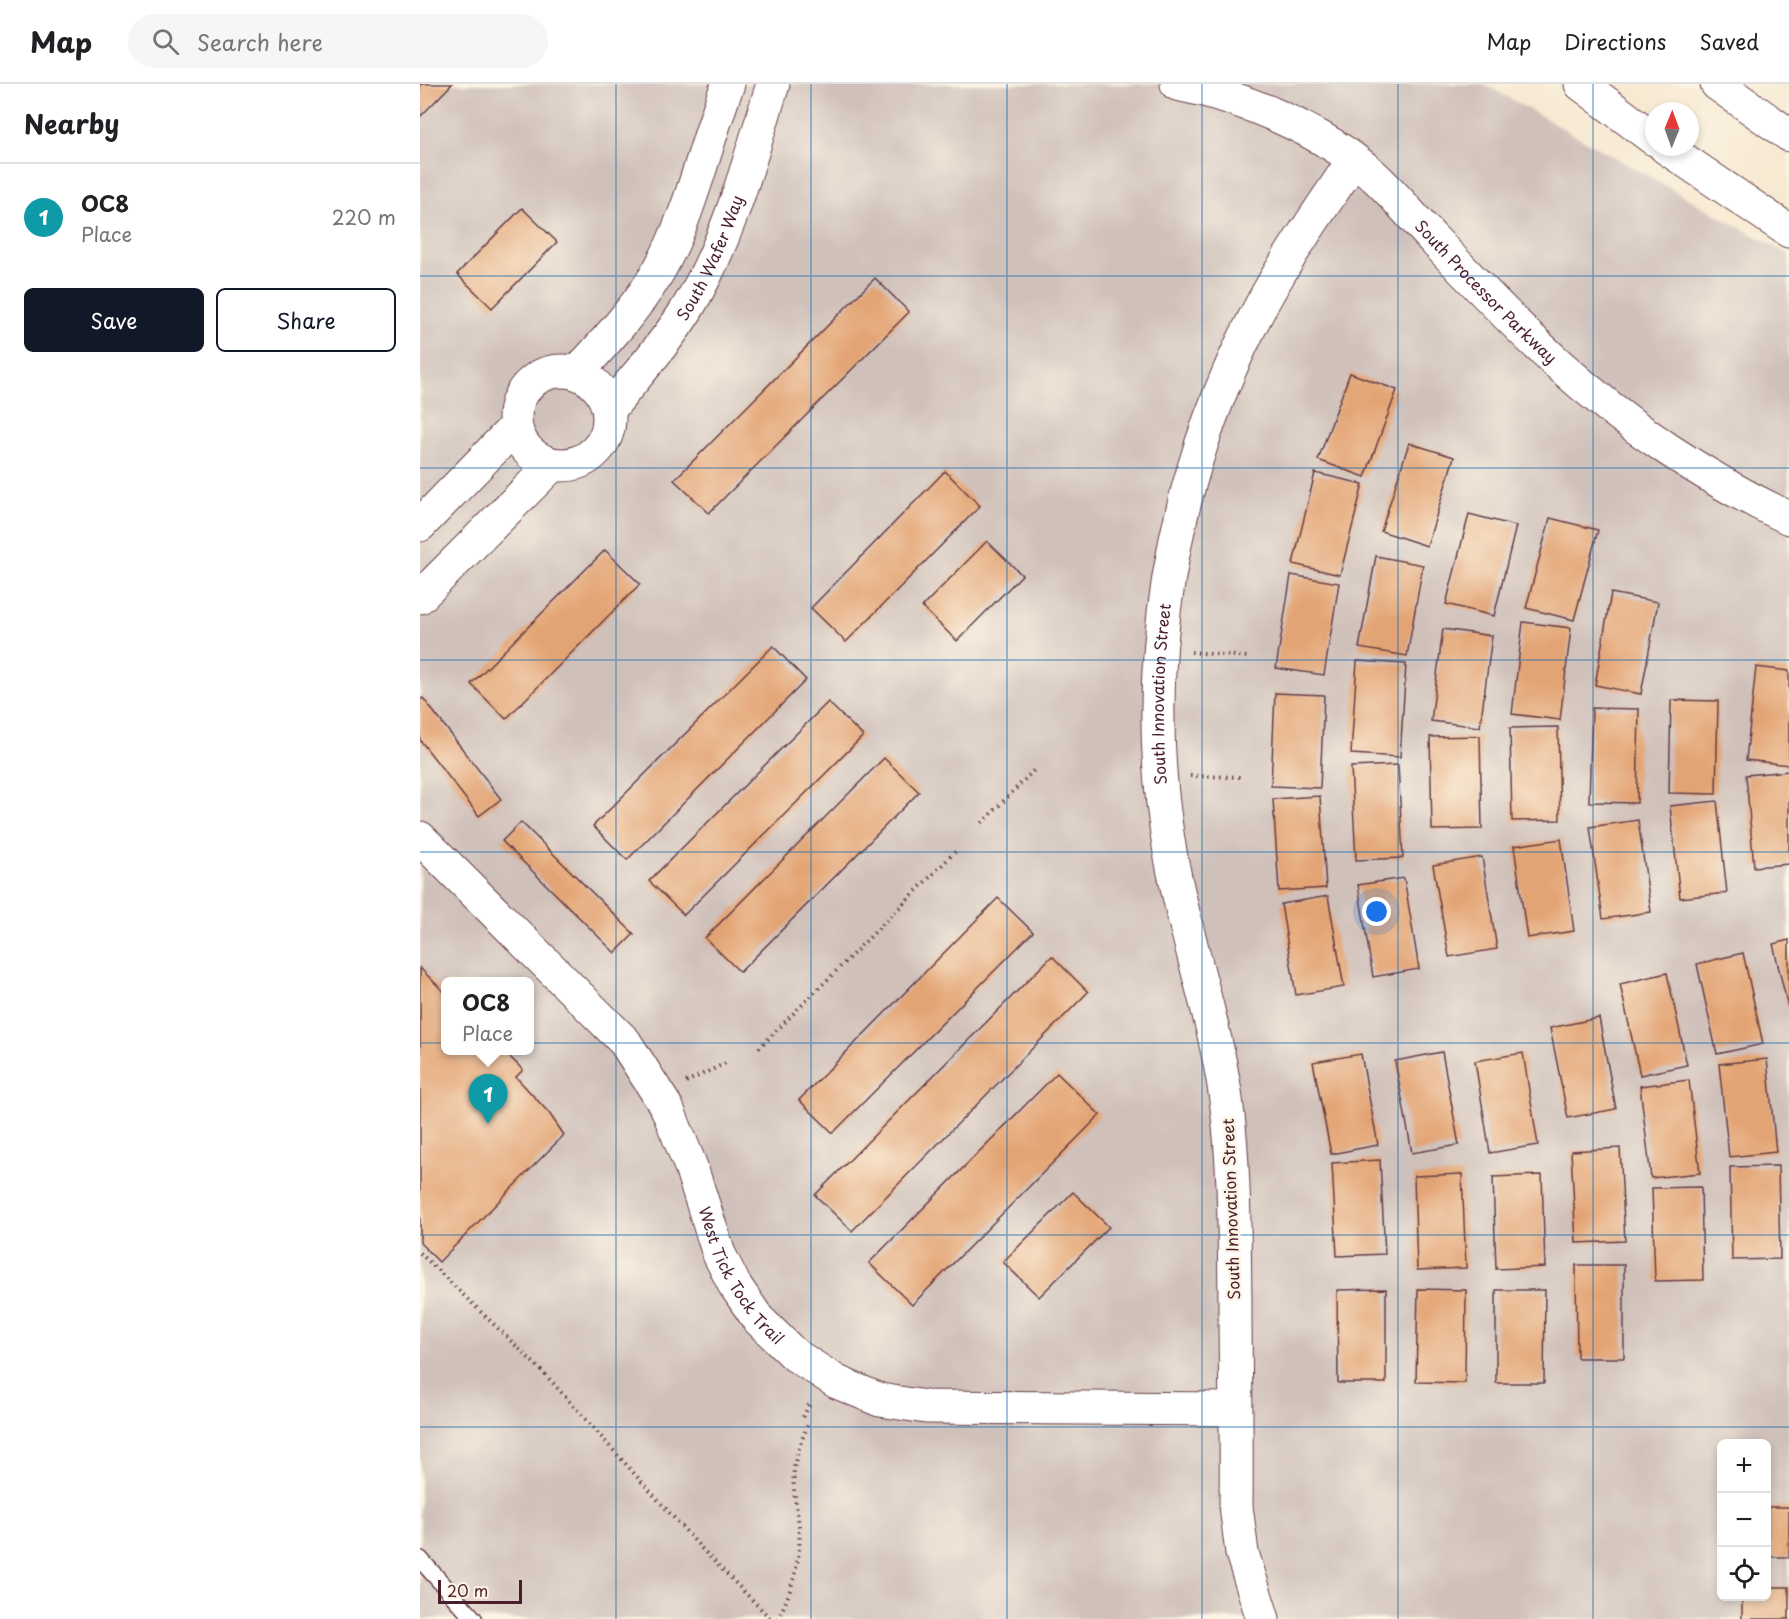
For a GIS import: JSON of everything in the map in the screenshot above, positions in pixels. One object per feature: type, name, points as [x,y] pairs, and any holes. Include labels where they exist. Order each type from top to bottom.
[{"type":"street","points":[[577,373],[633,310],[656,275],[688,202],[728,84]]},
{"type":"street","name":"South Wafer Way","points":[[609,410],[680,319],[707,272],[745,175],[773,84]]},
{"type":"street","name":"South Processor Parkway","points":[[1177,84],[1208,90],[1270,114],[1320,138],[1372,174],[1491,299],[1557,363],[1626,419],[1665,446],[1765,507],[1789,518]]},
{"type":"street","points":[[1581,84],[1645,132]]},
{"type":"street","points":[[1717,84],[1789,135]]},
{"type":"street","points":[[1678,156],[1789,231]]},
{"type":"street","name":"South Innovation Street","points":[[1263,1619],[1244,1560],[1236,1506],[1233,1163],[1215,1033],[1181,908],[1168,843],[1157,722],[1164,620],[1172,558],[1186,495],[1224,382],[1254,319],[1289,258],[1353,161]]},
{"type":"street","points":[[552,372],[577,373],[598,387],[609,410],[609,426],[605,440],[596,453],[568,466],[552,465],[528,452],[519,440],[515,427],[517,404],[529,384],[552,372]]},
{"type":"street","points":[[420,525],[515,427]]},
{"type":"street","points":[[420,597],[552,465]]},
{"type":"street","name":"West Tick Tock Trail","points":[[420,838],[625,1042],[667,1108],[691,1167],[719,1254],[734,1284],[758,1319],[795,1355],[837,1382],[880,1400],[926,1407],[1235,1409]]},
{"type":"lane","points":[[420,1558],[474,1619]]},
{"type":"path","points":[[1188,652],[1248,657]]},
{"type":"path","points":[[982,823],[1034,770]]},
{"type":"path","points":[[1184,776],[1241,777]]},
{"type":"path","points":[[759,1048],[957,850]]},
{"type":"path","points":[[678,1087],[729,1062]]},
{"type":"path","points":[[420,1253],[543,1372],[709,1557],[771,1619]]},
{"type":"path","points":[[778,1619],[789,1596],[796,1571],[799,1527],[793,1492],[794,1470],[809,1422]]},
{"type":"shaded area","points":[[420,84],[1484,84],[1789,255],[1789,1619],[420,1619]]},
{"type":"building","points":[[420,84],[452,84],[420,117]]},
{"type":"building","points":[[522,208],[557,242],[492,308],[457,274]]},
{"type":"building","points":[[875,278],[909,312],[709,513],[674,480]]},
{"type":"building","points":[[1350,373],[1397,390],[1365,477],[1318,460]]},
{"type":"building","points":[[1409,443],[1454,457],[1427,546],[1381,531]]},
{"type":"building","points":[[945,471],[980,506],[846,642],[811,608]]},
{"type":"building","points":[[1315,473],[1363,484],[1340,575],[1293,564]]},
{"type":"building","points":[[1469,514],[1516,526],[1494,616],[1446,604]]},
{"type":"building","points":[[1550,518],[1598,530],[1574,620],[1526,608]]},
{"type":"building","points":[[987,541],[1022,575],[957,641],[922,607]]},
{"type":"building","points":[[605,550],[640,584],[506,719],[471,684]]},
{"type":"building","points":[[1376,556],[1423,565],[1407,656],[1359,648]]},
{"type":"building","points":[[1291,575],[1339,583],[1324,675],[1276,668]]},
{"type":"building","points":[[1611,593],[1658,602],[1641,694],[1595,685]]},
{"type":"building","points":[[1523,622],[1571,628],[1560,720],[1512,714]]},
{"type":"building","points":[[1443,629],[1492,636],[1480,727],[1431,721]]},
{"type":"building","points":[[773,646],[806,680],[627,860],[593,826]]},
{"type":"building","points":[[1357,661],[1406,664],[1400,757],[1351,754]]},
{"type":"building","points":[[1756,667],[1789,671],[1789,765],[1746,760]]},
{"type":"building","points":[[1275,693],[1324,695],[1320,788],[1271,786]]},
{"type":"building","points":[[423,698],[501,799],[479,816],[420,740],[420,700]]},
{"type":"building","points":[[1671,700],[1718,701],[1716,794],[1669,793]]},
{"type":"building","points":[[828,702],[863,736],[684,915],[649,881]]},
{"type":"building","points":[[1592,708],[1639,709],[1637,803],[1589,802]]},
{"type":"building","points":[[1558,727],[1560,820],[1512,821],[1510,728]]},
{"type":"building","points":[[1480,736],[1482,829],[1432,830],[1430,737]]},
{"type":"building","points":[[884,758],[919,792],[740,972],[705,938]]},
{"type":"building","points":[[1398,765],[1403,858],[1356,860],[1351,767]]},
{"type":"building","points":[[1789,771],[1789,864],[1754,867],[1746,775]]},
{"type":"building","points":[[1320,796],[1326,888],[1279,891],[1273,799]]},
{"type":"building","points":[[1717,801],[1727,893],[1680,898],[1670,806]]},
{"type":"building","points":[[1638,820],[1651,912],[1603,919],[1590,827]]},
{"type":"building","points":[[521,822],[634,934],[615,953],[502,841]]},
{"type":"building","points":[[1561,839],[1574,931],[1527,938],[1514,846]]},
{"type":"building","points":[[1482,857],[1497,949],[1449,957],[1433,865]]},
{"type":"building","points":[[1404,878],[1419,969],[1373,977],[1358,885]]},
{"type":"building","points":[[1328,896],[1344,987],[1296,995],[1281,904]]},
{"type":"building","points":[[998,898],[1033,932],[833,1133],[799,1100]]},
{"type":"building","points":[[1789,940],[1789,1006],[1788,1007],[1773,944]]},
{"type":"building","points":[[1743,953],[1763,1044],[1717,1054],[1697,964]]},
{"type":"building","points":[[1052,956],[1088,992],[852,1231],[815,1195]]},
{"type":"building","points":[[420,968],[441,989],[441,1055],[508,1055],[523,1070],[516,1077],[549,1113],[564,1135],[439,1262],[420,1243]]},
{"type":"building","points":[[1667,973],[1687,1065],[1640,1075],[1620,984]]},
{"type":"building","points":[[1599,1018],[1616,1109],[1568,1118],[1550,1028]]},
{"type":"building","points":[[1442,1052],[1459,1145],[1412,1153],[1395,1061]]},
{"type":"building","points":[[1523,1053],[1538,1145],[1490,1153],[1475,1061]]},
{"type":"building","points":[[1361,1054],[1378,1145],[1331,1154],[1313,1062]]},
{"type":"building","points":[[1767,1059],[1776,1152],[1729,1157],[1719,1064]]},
{"type":"building","points":[[1057,1073],[1100,1115],[912,1305],[869,1263]]},
{"type":"building","points":[[1689,1080],[1700,1173],[1651,1178],[1640,1086]]},
{"type":"building","points":[[1620,1148],[1625,1241],[1576,1243],[1571,1151]]},
{"type":"building","points":[[1380,1160],[1385,1254],[1337,1256],[1332,1163]]},
{"type":"building","points":[[1778,1166],[1780,1259],[1732,1260],[1730,1167]]},
{"type":"building","points":[[1462,1174],[1466,1268],[1417,1270],[1414,1176]]},
{"type":"building","points":[[1542,1175],[1545,1267],[1496,1269],[1493,1177]]},
{"type":"building","points":[[1701,1187],[1703,1280],[1655,1281],[1652,1188]]},
{"type":"building","points":[[1073,1192],[1109,1227],[1039,1297],[1003,1262]]},
{"type":"building","points":[[1576,1265],[1624,1265],[1624,1358],[1577,1358]]},
{"type":"building","points":[[1386,1289],[1386,1383],[1338,1383],[1337,1290]]},
{"type":"building","points":[[1418,1289],[1466,1290],[1465,1383],[1416,1382]]},
{"type":"building","points":[[1496,1290],[1545,1290],[1544,1383],[1496,1383]]},
{"type":"building","points":[[1771,1507],[1789,1507],[1789,1557],[1771,1557]]},
{"type":"building","points":[[1771,1587],[1789,1587],[1789,1619],[1742,1619],[1742,1601],[1771,1601]]},
{"type":"place","name":"OC8","points":[[488,1124]]}]
